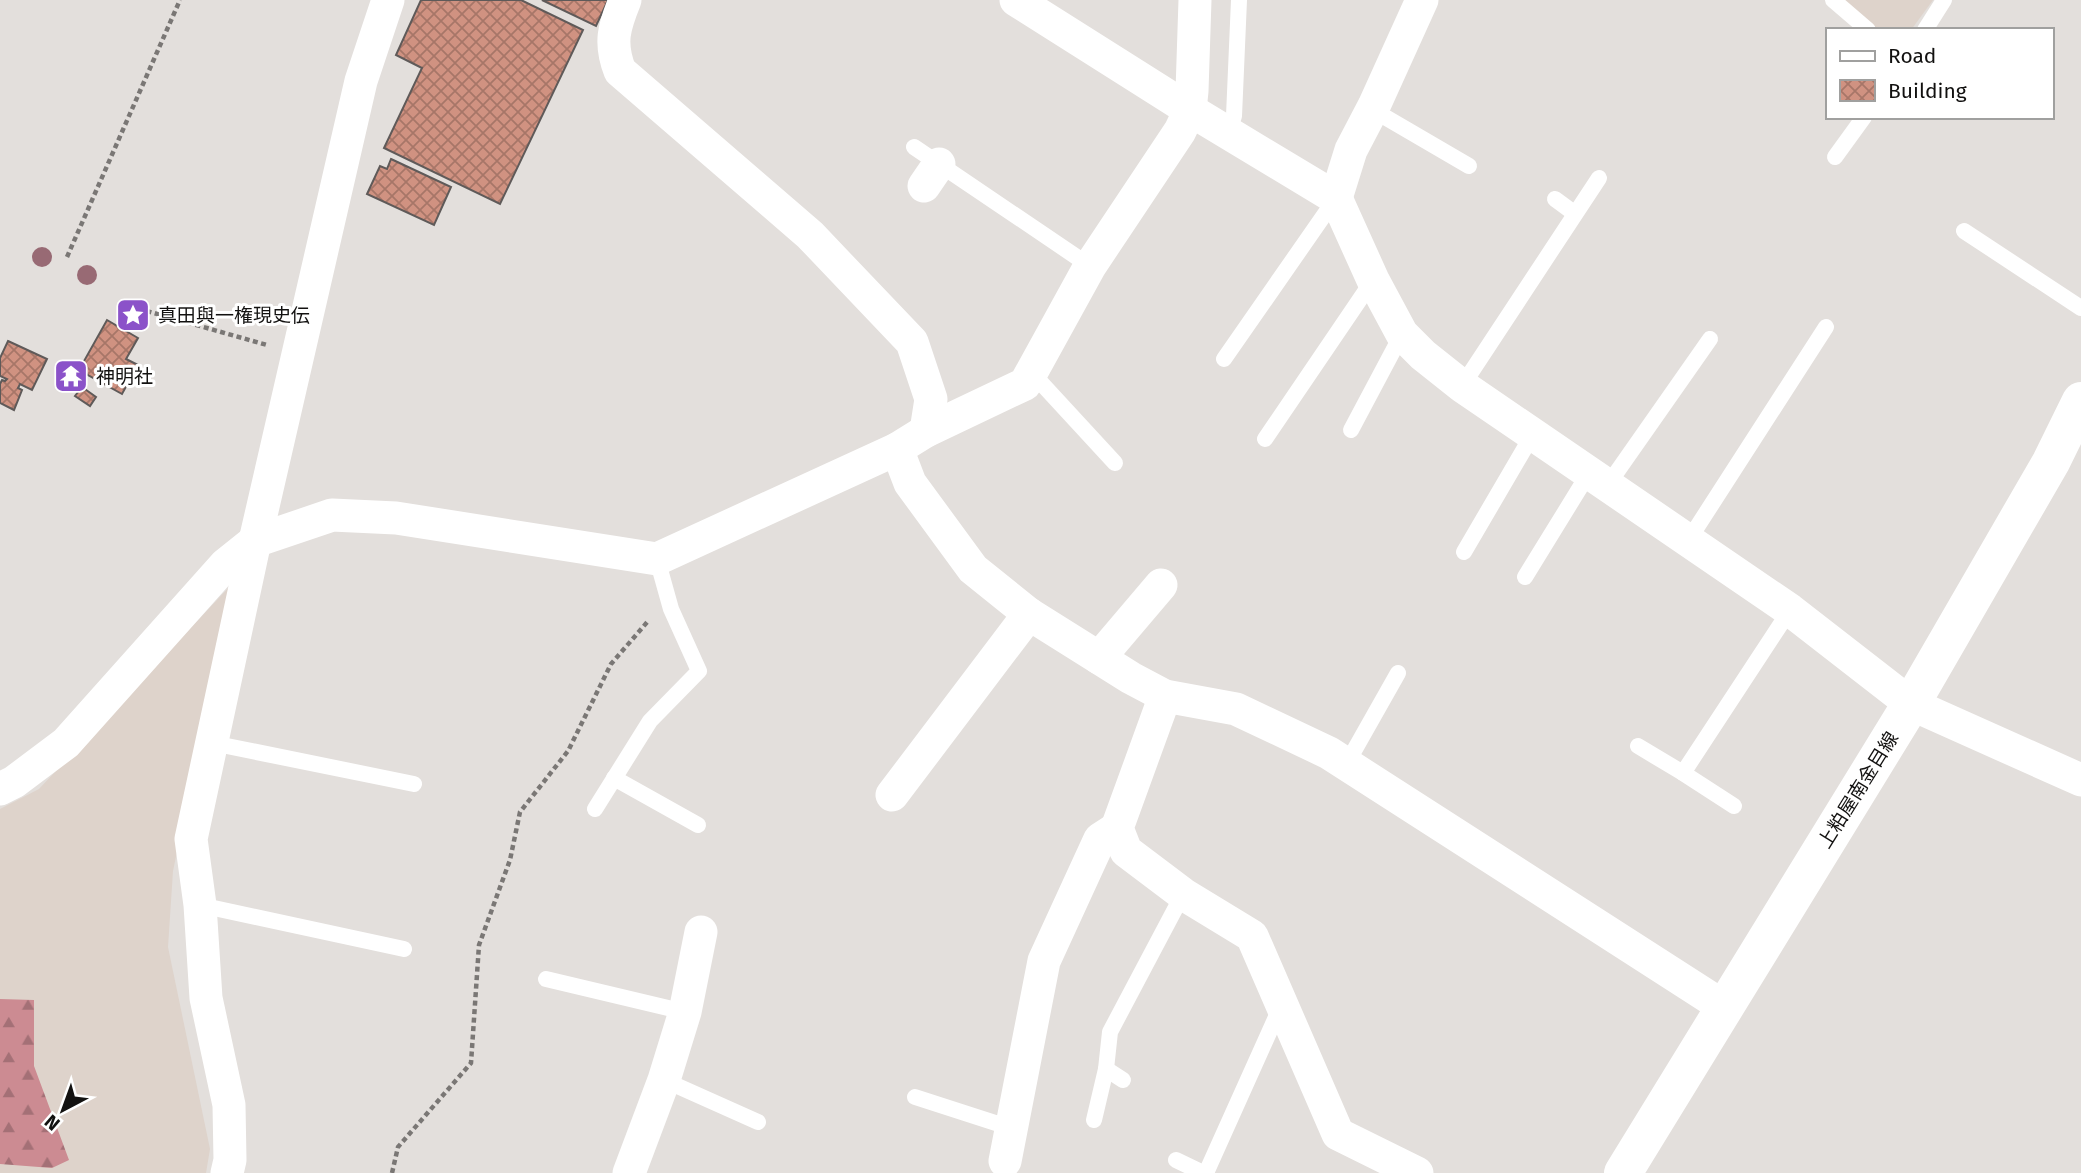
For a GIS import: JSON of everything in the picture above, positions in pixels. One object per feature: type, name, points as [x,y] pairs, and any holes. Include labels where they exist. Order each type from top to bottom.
[{"type":"main road","name":"上粕屋南金目線","points":[[1623,1173],[1911,704],[2050,462],[2081,401]]},
{"type":"street","points":[[227,1173],[230,1160],[229,1105],[206,998],[200,905],[191,839],[255,541],[361,81],[388,0]]},
{"type":"street","points":[[625,0],[615,25],[613,53],[620,71],[810,235],[912,342],[931,399],[926,431]]},
{"type":"street","points":[[1016,0],[1189,110],[1336,198],[1373,280],[1402,334],[1423,355],[1462,386],[1790,610],[1911,704],[2081,780]]},
{"type":"street","points":[[0,789],[14,782],[66,743],[225,565],[255,541],[332,515],[396,518],[657,559],[897,449],[926,431],[1025,384],[1090,265],[1180,131],[1189,110],[1195,0]]},
{"type":"street","points":[[1336,198],[1351,150],[1422,0]]},
{"type":"street","points":[[897,449],[910,484],[973,569],[1029,614],[1165,696],[1236,709],[1329,753],[1724,1007]]},
{"type":"street","points":[[1099,658],[1161,585]]},
{"type":"street","points":[[892,795],[1029,614]]},
{"type":"street","points":[[1004,1161],[1044,961],[1100,839],[1117,828],[1165,696]]},
{"type":"street","points":[[1117,828],[1126,851],[1183,894],[1251,936],[1338,1134],[1417,1173]]},
{"type":"street","points":[[629,1173],[664,1080],[685,1012],[701,932]]},
{"type":"lane","points":[[1228,134],[1234,116],[1240,0]]},
{"type":"lane","points":[[1833,0],[1866,28]]},
{"type":"lane","points":[[1926,28],[1944,0]]},
{"type":"lane","points":[[1374,106],[1385,117],[1469,166]]},
{"type":"lane","points":[[1835,156],[1863,119]]},
{"type":"lane","points":[[926,166],[1090,265]]},
{"type":"lane","points":[[1462,386],[1599,178]]},
{"type":"lane","points":[[1224,359],[1336,198]]},
{"type":"lane","points":[[1555,199],[1574,213]]},
{"type":"lane","points":[[1964,231],[2081,308]]},
{"type":"lane","points":[[1265,439],[1373,280]]},
{"type":"lane","points":[[1688,541],[1826,327]]},
{"type":"lane","points":[[1351,430],[1402,334]]},
{"type":"lane","points":[[1525,577],[1710,339]]},
{"type":"lane","points":[[1032,373],[1115,463]]},
{"type":"lane","points":[[1464,552],[1532,434]]},
{"type":"lane","points":[[595,810],[650,720],[699,671],[668,598],[657,559]]},
{"type":"lane","points":[[1683,773],[1790,610]]},
{"type":"lane","points":[[1346,765],[1398,673]]},
{"type":"lane","points":[[212,743],[414,784]]},
{"type":"lane","points":[[1638,746],[1734,806]]},
{"type":"lane","points":[[614,778],[698,825]]},
{"type":"lane","points":[[1094,1120],[1106,1069],[1110,1032],[1183,894]]},
{"type":"lane","points":[[200,905],[404,949]]},
{"type":"lane","points":[[546,979],[685,1012]]},
{"type":"lane","points":[[1176,1160],[1205,1173],[1282,1004]]},
{"type":"lane","points":[[1106,1069],[1123,1080]]},
{"type":"lane","points":[[664,1080],[758,1122]]},
{"type":"lane","points":[[915,1097],[1011,1128]]},
{"type":"path","points":[[67,257],[180,0]]},
{"type":"path","points":[[122,304],[298,354]]},
{"type":"path","points":[[392,1173],[398,1147],[471,1063],[480,945],[510,860],[520,812],[568,751],[611,664],[668,598]]},
{"type":"shaded area","points":[[1842,0],[1933,0],[1912,28],[1875,28]]},
{"type":"shaded area","points":[[233,583],[173,871],[168,947],[210,1149],[206,1173],[0,1173],[0,809],[39,789]]},
{"type":"green space","points":[[0,999],[34,1000],[34,1066],[69,1160],[52,1168],[0,1164]]},
{"type":"building","points":[[421,0],[521,0],[583,30],[500,204],[384,148],[422,68],[396,55]]},
{"type":"building","points":[[542,0],[608,0],[596,26]]},
{"type":"building","points":[[391,159],[451,187],[434,225],[367,194],[380,166],[387,169]]},
{"type":"building","points":[[107,320],[138,338],[126,359],[138,365],[122,394],[79,370]]},
{"type":"building","points":[[8,341],[47,359],[32,390],[20,384],[18,388],[22,390],[14,410],[0,403],[0,384],[7,379],[0,376],[0,358]]},
{"type":"building","points":[[82,387],[96,397],[90,406],[75,396]]},
{"type":"place","name":"真田與一権現史伝","points":[[133,315]]},
{"type":"place","name":"神明社","points":[[71,376]]}]
